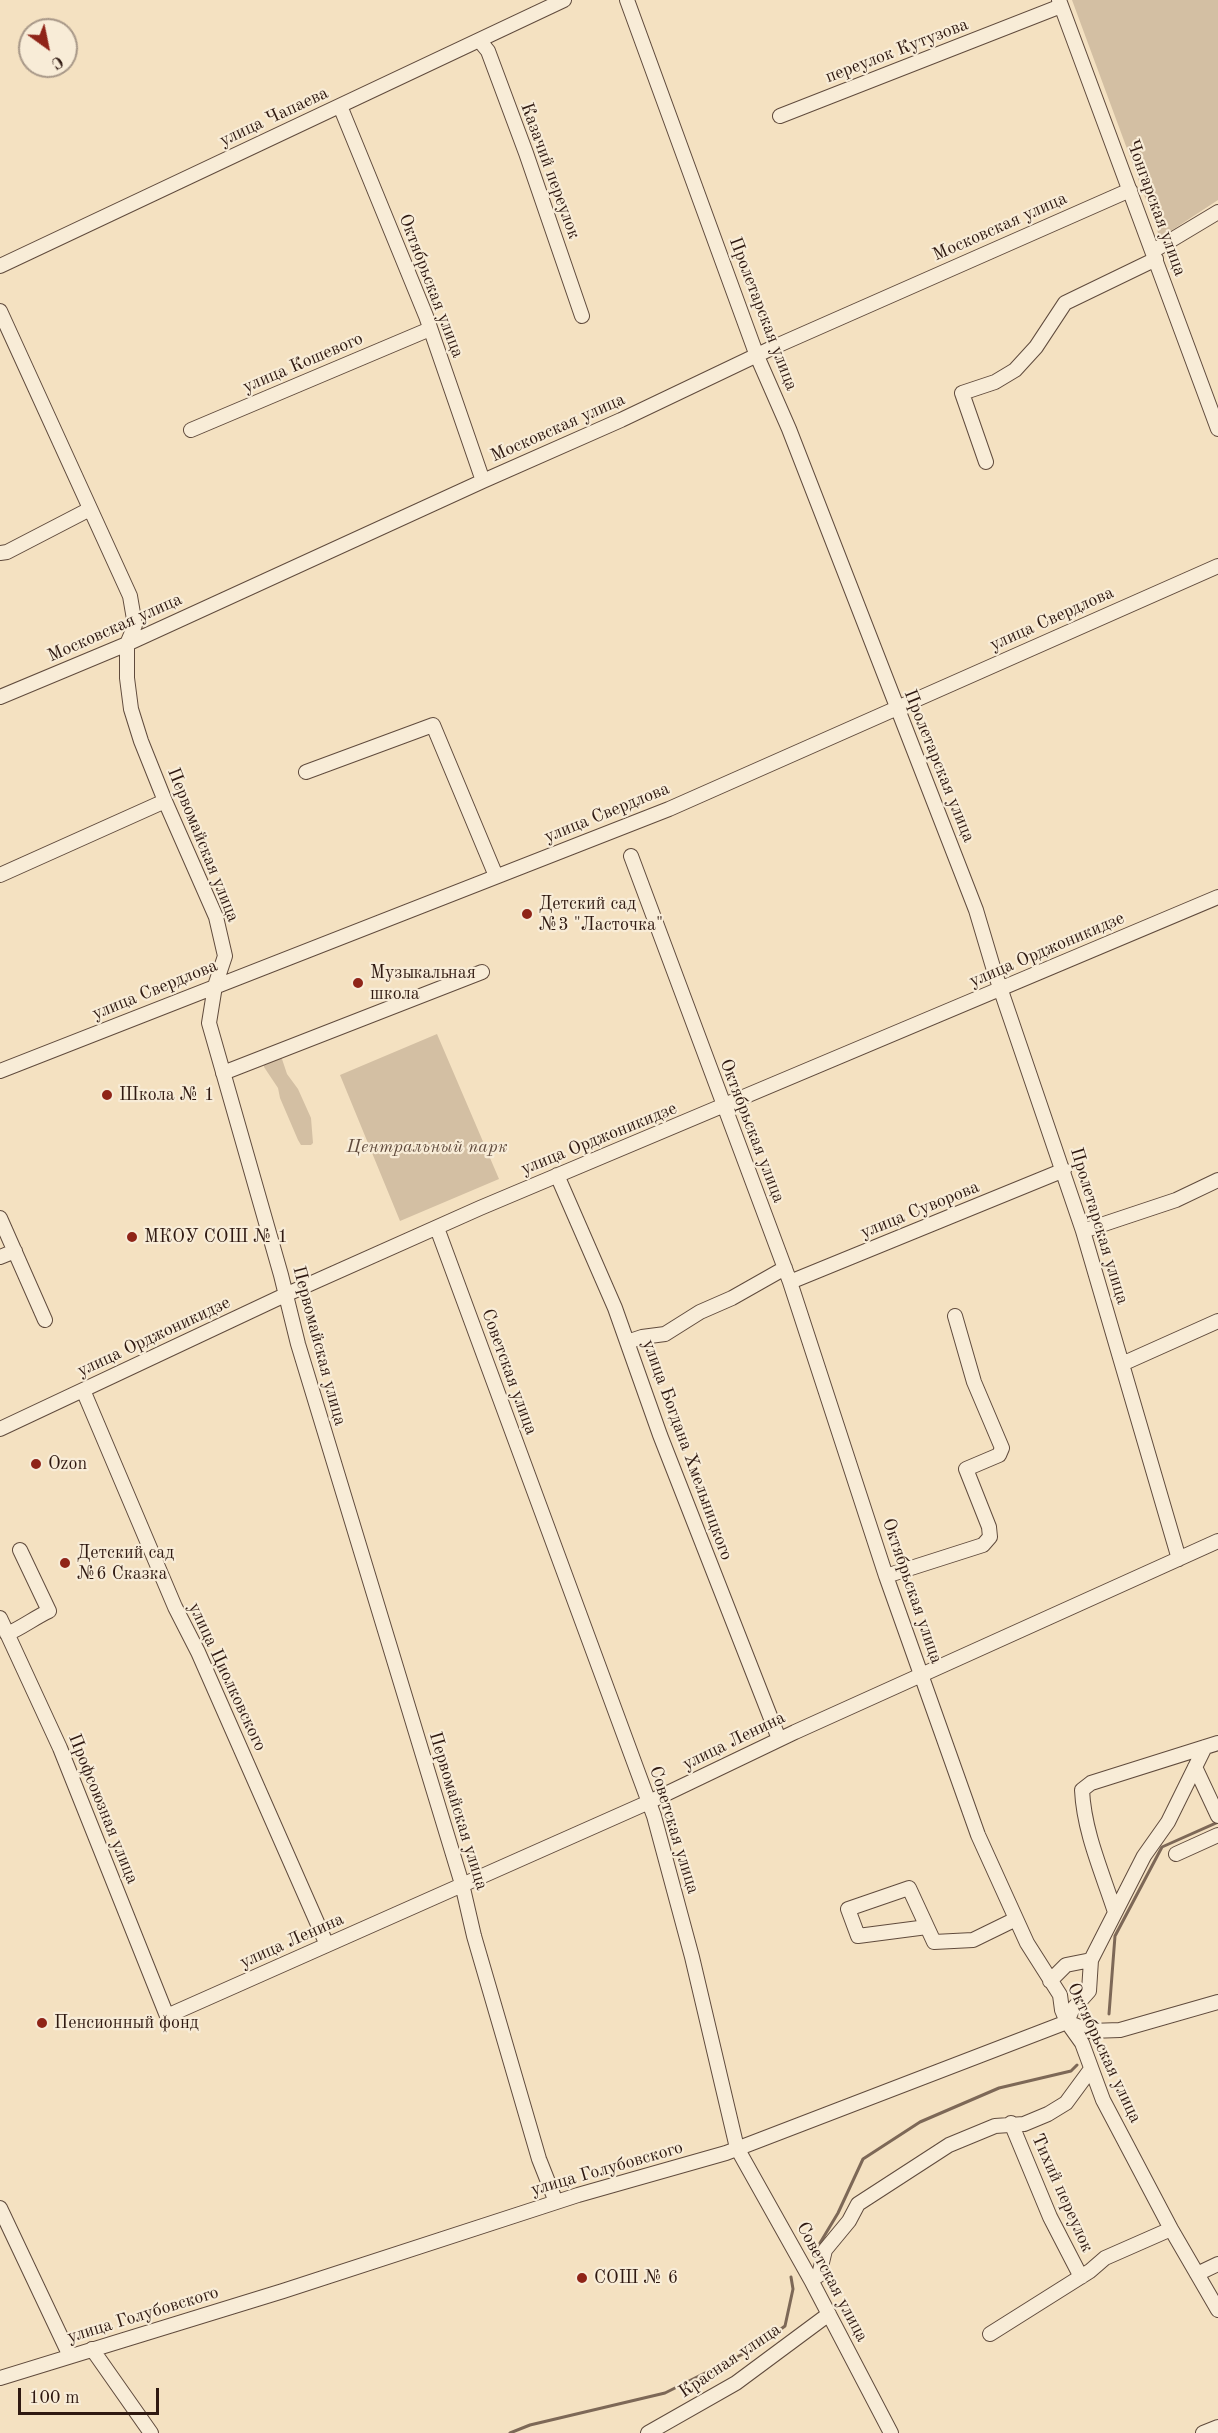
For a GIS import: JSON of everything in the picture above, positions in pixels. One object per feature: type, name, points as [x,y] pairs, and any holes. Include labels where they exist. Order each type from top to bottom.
[{"type":"street","name":"улица Чапаева","points":[[0,266],[564,0]]},
{"type":"street","name":"Пролетарская улица","points":[[627,0],[757,356],[789,429],[976,910],[1064,1170],[1179,1559]]},
{"type":"street","name":"переулок Кутузова","points":[[780,116],[1060,3]]},
{"type":"street","name":"Чонгарская улица","points":[[1060,3],[1218,429]]},
{"type":"street","name":"Казачий переулок","points":[[479,40],[488,51],[582,316]]},
{"type":"street","name":"Октябрьская улица","points":[[340,106],[430,329],[483,481]]},
{"type":"street","name":"Московская улица","points":[[0,697],[127,644],[757,356],[1130,190]]},
{"type":"street","points":[[986,462],[962,393],[995,382],[1015,370],[1036,347],[1065,303],[1155,255],[1218,212]]},
{"type":"street","name":"Первомайская улица","points":[[0,311],[130,596],[135,625],[127,644],[127,678],[131,709],[165,801],[216,916],[225,956],[215,986],[209,1023],[285,1295],[462,1884],[474,1935],[539,2159],[556,2202]]},
{"type":"street","name":"улица Кошевого","points":[[191,430],[430,329]]},
{"type":"street","points":[[0,553],[7,552],[90,509]]},
{"type":"street","name":"улица Свердлова","points":[[0,1071],[669,809],[1218,566]]},
{"type":"street","points":[[306,772],[433,725],[496,876]]},
{"type":"street","points":[[0,875],[165,801]]},
{"type":"street","name":"Октябрьская улица","points":[[632,855],[790,1282],[886,1576],[978,1835],[1027,1942],[1060,1995],[1062,2010],[1067,2022],[1082,2043],[1103,2100],[1171,2229],[1218,2310]]},
{"type":"street","name":"улица Орджоникидзе","points":[[0,1428],[285,1295],[557,1175],[1218,897]]},
{"type":"street","points":[[223,1073],[482,972]]},
{"type":"street","name":"улица Суворова","points":[[790,1282],[1064,1170]]},
{"type":"street","name":"улица Богдана Хмельницкого","points":[[557,1175],[615,1308],[713,1573],[779,1739]]},
{"type":"street","points":[[1083,1231],[1176,1200],[1218,1180]]},
{"type":"street","points":[[0,1218],[45,1320]]},
{"type":"street","name":"Советская улица","points":[[436,1228],[649,1802],[692,1957],[737,2148],[811,2280],[891,2433]]},
{"type":"street","points":[[0,1257],[15,1251]]},
{"type":"street","points":[[627,1342],[642,1337],[665,1334],[700,1312],[732,1298],[784,1268]]},
{"type":"street","points":[[886,1576],[983,1545],[990,1538],[989,1527],[966,1469],[999,1455],[1002,1448],[974,1383],[955,1316]]},
{"type":"street","points":[[1122,1364],[1218,1321]]},
{"type":"street","name":"улица Циолковского","points":[[83,1390],[175,1607],[198,1652],[327,1944]]},
{"type":"street","name":"улица Ленина","points":[[167,2016],[649,1802],[779,1739],[1218,1542]]},
{"type":"street","points":[[7,1634],[49,1611],[20,1550]]},
{"type":"street","name":"Профсоюзная улица","points":[[0,1618],[60,1748],[167,2016]]},
{"type":"street","points":[[1212,1745],[1196,1767],[1168,1822],[1144,1856],[1090,1960],[1089,1991],[1072,2010],[1067,2022],[1090,2031],[1120,2030],[1218,2002]]},
{"type":"street","points":[[1115,1912],[1092,1844],[1083,1810],[1082,1790],[1091,1783],[1212,1745]]},
{"type":"street","points":[[1196,1767],[1218,1816]]},
{"type":"street","points":[[1176,1854],[1218,1835]]},
{"type":"street","points":[[927,1927],[858,1936],[848,1909],[909,1888],[934,1942],[973,1940],[1016,1918]]},
{"type":"street","points":[[1050,1981],[1066,1965],[1090,1960]]},
{"type":"street","name":"улица Голубовского","points":[[0,2378],[283,2291],[556,2202],[726,2153],[1067,2022]]},
{"type":"street","points":[[811,2280],[819,2275],[825,2250],[849,2221],[858,2204],[950,2145],[995,2126],[1017,2123],[1048,2114],[1066,2103],[1091,2069]]},
{"type":"street","name":"Тихий переулок","points":[[1017,2123],[1018,2139],[1050,2217],[1081,2277]]},
{"type":"street","points":[[0,2208],[70,2356]]},
{"type":"street","name":"Тихий переулок","points":[[990,2334],[1081,2277],[1105,2258],[1171,2229]]},
{"type":"street","points":[[1197,2274],[1218,2264]]},
{"type":"street","name":"Красная улица","points":[[648,2433],[673,2421],[736,2383],[829,2314]]},
{"type":"street","points":[[92,2349],[151,2433]]},
{"type":"street","points":[[1203,2433],[1218,2427]]},
{"type":"green space","points":[[1072,0],[1218,0],[1218,200],[1160,238]]},
{"type":"green space","name":"Центральный парк","points":[[437,1034],[499,1179],[400,1221],[340,1075]]},
{"type":"green space","points":[[277,1056],[282,1059],[287,1074],[298,1089],[311,1118],[313,1143],[311,1145],[301,1145],[280,1098],[278,1088],[264,1067],[264,1061]]},
{"type":"waterway","points":[[1109,2014],[1115,1936],[1162,1847],[1218,1822]]},
{"type":"waterway","points":[[820,2243],[838,2213],[863,2159],[920,2122],[999,2088],[1071,2071],[1077,2065]]},
{"type":"waterway","points":[[510,2433],[530,2425],[665,2393],[755,2348],[785,2326],[793,2289],[791,2277]]},
{"type":"place","name":"Детский сад №3 \"Ласточка\"","points":[[527,914]]},
{"type":"place","name":"Музыкальная школа","points":[[358,983]]},
{"type":"place","name":"Школа № 1","points":[[107,1095]]},
{"type":"place","name":"МКОУ СОШ № 1","points":[[132,1237]]},
{"type":"place","name":"Ozon","points":[[36,1464]]},
{"type":"place","name":"Детский сад №6 Сказка","points":[[65,1563]]},
{"type":"place","name":"Пенсионный фонд","points":[[42,2023]]},
{"type":"place","name":"СОШ № 6","points":[[582,2278]]}]
